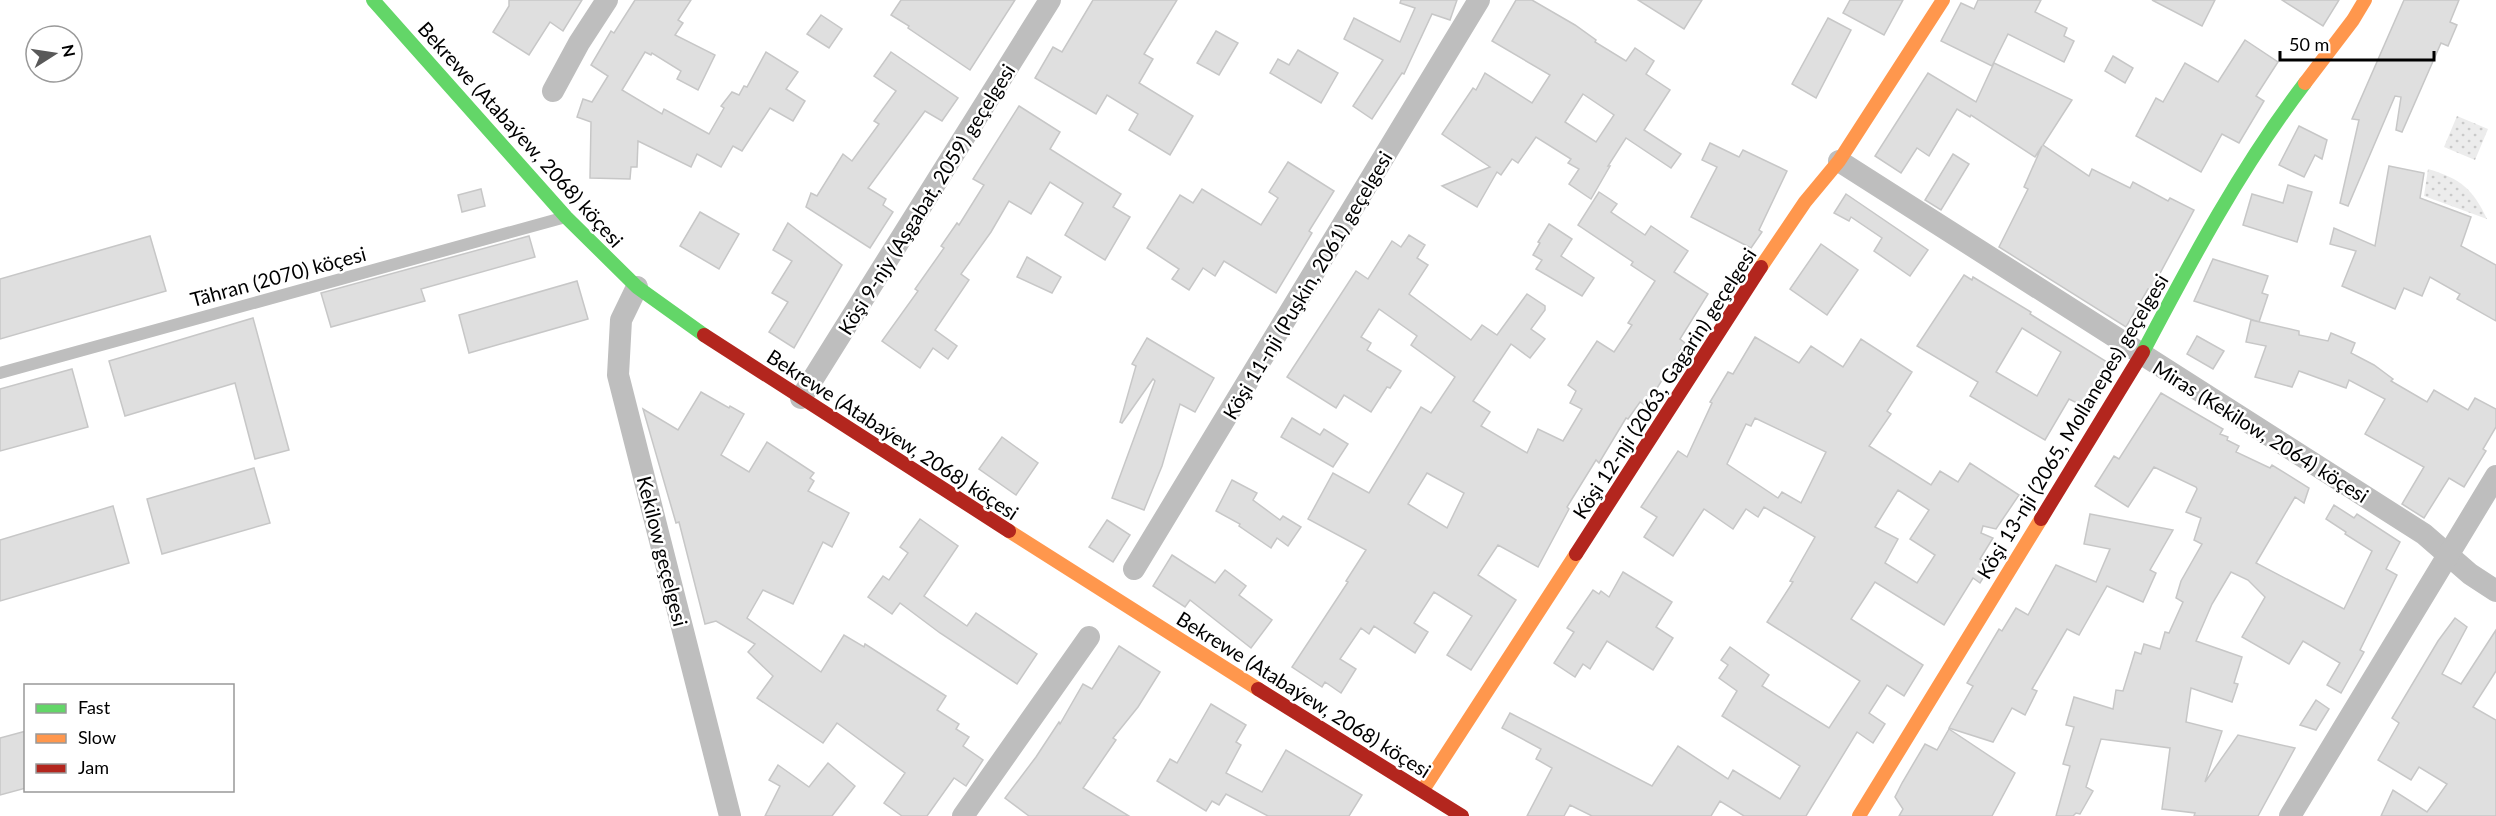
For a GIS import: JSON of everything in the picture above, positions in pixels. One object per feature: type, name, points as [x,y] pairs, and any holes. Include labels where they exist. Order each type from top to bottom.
[{"type":"street","name":"Bekrewe (Atabaýew, 2068) köçesi","points":[[373,0],[566,217],[637,287],[685,323],[1115,600],[1462,816]]},
{"type":"street","points":[[553,91],[607,0]]},
{"type":"street","name":"Köşi 9-njy (Aşgabat, 2059) geçelgesi","points":[[801,398],[1050,0]]},
{"type":"street","name":"Köşi 11-nji (Puşkin, 2061) geçelgesi","points":[[1134,569],[1479,0]]},
{"type":"street","name":"Köşi 12-nji (2063, Gagarin) geçelgesi","points":[[1423,790],[1762,266],[1805,202],[1839,161],[1943,0]]},
{"type":"street","name":"Köşi 13-nji (2065, Mollanepes) geçelgesi","points":[[1859,816],[2142,355],[2204,236],[2270,130],[2353,20],[2365,0]]},
{"type":"street","name":"Miras (Kekilow, 2064) köçesi","points":[[1839,161],[2424,534],[2469,574],[2496,591]]},
{"type":"street","name":"Kekilow geçelgesi","points":[[637,287],[621,320],[618,375],[730,816]]},
{"type":"street","points":[[2290,816],[2496,476]]},
{"type":"street","points":[[963,816],[1089,637]]},
{"type":"lane","name":"Tähran (2070) köçesi","points":[[0,373],[566,217]]},
{"type":"shaded area","points":[[2457,116],[2488,129],[2475,160],[2444,147]]},
{"type":"shaded area","points":[[2428,169],[2464,186],[2476,200],[2487,219],[2424,196]]},
{"type":"building","points":[[509,0],[582,0],[563,31],[550,22],[529,55],[493,32],[509,6]]},
{"type":"building","points":[[635,0],[691,0],[678,20],[683,23],[675,35],[715,55],[698,90],[677,79],[681,71],[652,53],[651,55],[645,52],[622,90],[662,114],[664,109],[709,134],[724,108],[721,106],[732,92],[739,95],[744,86],[747,87],[766,52],[798,72],[786,89],[805,101],[793,121],[770,108],[742,151],[733,146],[721,167],[697,154],[691,167],[638,141],[637,167],[631,167],[630,179],[590,178],[591,122],[577,117],[583,99],[592,102],[608,76],[591,65],[611,31],[614,33]]},
{"type":"building","points":[[901,0],[1015,0],[970,70],[891,15]]},
{"type":"building","points":[[1093,0],[1177,0],[1144,54],[1153,59],[1139,83],[1193,116],[1170,155],[1129,130],[1138,114],[1107,95],[1096,114],[1035,78],[1053,47],[1062,52]]},
{"type":"building","points":[[1401,0],[1457,0],[1450,20],[1432,14],[1404,74],[1402,73],[1372,119],[1353,106],[1383,60],[1344,39],[1354,18],[1400,42],[1415,8],[1400,3]]},
{"type":"building","points":[[1516,0],[1532,0],[1575,25],[1596,40],[1595,42],[1626,61],[1635,48],[1654,61],[1646,74],[1670,90],[1644,130],[1681,154],[1671,168],[1626,138],[1591,199],[1569,184],[1579,169],[1568,163],[1571,159],[1536,137],[1518,163],[1512,159],[1501,175],[1497,172],[1477,207],[1442,186],[1490,167],[1442,134],[1473,88],[1476,90],[1485,73],[1532,103],[1550,75],[1492,41]],"holes":[[[1583,94],[1614,115],[1596,142],[1565,122]]]},
{"type":"building","points":[[1638,0],[1702,0],[1684,29]]},
{"type":"building","points":[[1850,0],[1903,0],[1884,35],[1843,13]]},
{"type":"building","points":[[1978,0],[2041,0],[2035,12],[2067,28],[2064,36],[2074,41],[2064,62],[2008,34],[1992,66],[1941,41],[1961,3],[1974,9]]},
{"type":"building","points":[[2152,0],[2215,0],[2202,26]]},
{"type":"building","points":[[2282,0],[2339,0],[2323,26]]},
{"type":"building","points":[[2404,0],[2459,0],[2450,22],[2457,25],[2448,46],[2441,43],[2402,132],[2396,130],[2401,97],[2395,96],[2348,206],[2340,203],[2359,120],[2352,119]]},
{"type":"building","points":[[821,15],[842,29],[829,48],[807,34]]},
{"type":"building","points":[[1828,18],[1851,30],[1816,98],[1792,84]]},
{"type":"building","points":[[1216,31],[1238,43],[1219,75],[1197,63]]},
{"type":"building","points":[[2245,40],[2278,62],[2256,96],[2264,101],[2239,143],[2222,134],[2201,172],[2136,136],[2156,98],[2163,102],[2185,63],[2218,82]]},
{"type":"building","points":[[1298,50],[1338,73],[1321,103],[1270,73],[1278,59],[1289,65]]},
{"type":"building","points":[[891,52],[958,98],[942,121],[925,111],[868,188],[886,199],[883,205],[893,212],[870,248],[806,207],[811,193],[817,196],[843,154],[852,161],[879,124],[874,121],[896,91],[874,76]]},
{"type":"building","points":[[2113,56],[2133,68],[2125,83],[2105,71]]},
{"type":"building","points":[[1994,63],[2072,100],[2043,145],[2089,176],[2092,169],[2130,188],[2133,182],[2168,201],[2170,198],[2194,210],[2151,290],[2148,289],[2126,327],[1999,247],[2028,189],[2024,187],[2042,146],[2035,157],[1971,115],[1970,117],[1957,109],[1929,156],[1917,148],[1901,173],[1875,156],[1928,73],[1976,102]]},
{"type":"building","points":[[1019,106],[1060,132],[1050,149],[1121,194],[1113,207],[1130,217],[1105,260],[1065,235],[1083,203],[1050,182],[1031,214],[1009,201],[991,232],[961,274],[969,280],[935,330],[957,346],[948,359],[933,348],[920,368],[882,341],[918,291],[915,289],[944,248],[941,246],[957,223],[959,225],[984,185],[973,179]]},
{"type":"building","points":[[2299,126],[2327,140],[2322,159],[2315,155],[2304,177],[2279,165]]},
{"type":"building","points":[[1710,143],[1739,157],[1743,150],[1787,171],[1759,230],[1762,232],[1751,248],[1691,217],[1717,167],[1702,160]]},
{"type":"building","points":[[1953,154],[1969,164],[1941,210],[1925,200]]},
{"type":"building","points":[[1288,162],[1334,191],[1309,231],[1312,233],[1276,293],[1224,261],[1215,276],[1203,268],[1189,290],[1172,279],[1179,269],[1147,248],[1180,195],[1193,203],[1202,189],[1261,225],[1278,198],[1269,192]]},
{"type":"building","points":[[2389,166],[2424,173],[2420,198],[2471,217],[2461,246],[2496,265],[2496,321],[2457,299],[2460,294],[2430,277],[2422,296],[2404,288],[2395,309],[2342,286],[2356,251],[2330,244],[2334,228],[2375,246]]},
{"type":"building","points":[[2288,185],[2312,192],[2297,242],[2243,225],[2252,194],[2283,203]]},
{"type":"building","points":[[481,189],[485,206],[462,212],[458,195]]},
{"type":"building","points":[[1599,192],[1617,204],[1611,212],[1645,235],[1651,226],[1688,251],[1674,272],[1708,294],[1680,339],[1685,343],[1646,406],[1640,402],[1628,419],[1626,418],[1599,463],[1596,460],[1567,507],[1569,509],[1538,567],[1498,545],[1478,575],[1516,600],[1471,670],[1447,655],[1472,616],[1434,592],[1414,623],[1428,632],[1415,653],[1374,626],[1369,634],[1361,628],[1340,659],[1356,669],[1341,693],[1325,682],[1322,687],[1292,667],[1348,582],[1346,581],[1366,550],[1308,519],[1333,473],[1369,493],[1421,407],[1431,413],[1455,377],[1411,345],[1417,336],[1379,309],[1361,337],[1371,343],[1367,350],[1401,371],[1390,388],[1387,387],[1371,412],[1344,395],[1336,408],[1287,377],[1356,271],[1368,279],[1392,241],[1401,247],[1409,235],[1425,245],[1417,258],[1428,265],[1409,294],[1471,340],[1482,325],[1497,335],[1527,294],[1545,306],[1545,310],[1531,329],[1545,339],[1530,358],[1511,344],[1473,401],[1490,412],[1481,426],[1527,453],[1538,429],[1563,441],[1582,409],[1570,403],[1576,391],[1568,385],[1597,341],[1614,352],[1632,325],[1628,323],[1655,281],[1631,265],[1633,262],[1578,225]],"holes":[[[1427,473],[1464,493],[1447,528],[1408,504]]]},
{"type":"building","points":[[1846,194],[1928,250],[1910,276],[1874,251],[1882,238],[1851,217],[1849,221],[1834,213]]},
{"type":"building","points":[[700,212],[739,234],[719,269],[680,246]]},
{"type":"building","points":[[788,223],[842,265],[794,348],[769,332],[788,302],[772,293],[792,261],[773,250]]},
{"type":"building","points":[[1549,224],[1572,239],[1561,256],[1594,278],[1582,296],[1536,269],[1542,260],[1533,255]]},
{"type":"building","points":[[150,236],[166,291],[0,339],[0,279]]},
{"type":"building","points":[[529,236],[535,257],[421,289],[425,301],[331,327],[321,293]]},
{"type":"building","points":[[1821,244],[1858,270],[1827,315],[1790,289]]},
{"type":"building","points":[[1027,257],[1061,277],[1052,293],[1017,277]]},
{"type":"building","points":[[2213,259],[2268,276],[2262,293],[2268,295],[2259,322],[2194,301]]},
{"type":"building","points":[[1964,275],[1972,280],[1973,277],[2031,312],[2030,314],[2107,362],[2083,406],[2069,399],[2045,440],[1970,396],[1978,382],[1917,346]],"holes":[[[2022,328],[2061,352],[2037,396],[1996,372]]]},
{"type":"building","points":[[577,281],[588,319],[469,353],[459,315]]},
{"type":"building","points":[[253,318],[289,450],[255,459],[235,383],[125,416],[109,361]]},
{"type":"building","points":[[2251,320],[2299,331],[2299,335],[2328,341],[2331,333],[2355,343],[2351,353],[2374,365],[2393,379],[2391,381],[2427,402],[2434,390],[2468,410],[2475,398],[2496,409],[2496,427],[2483,449],[2486,451],[2464,487],[2449,478],[2424,518],[2402,504],[2424,467],[2365,434],[2385,399],[2349,380],[2346,388],[2299,371],[2292,387],[2255,377],[2266,346],[2246,342]]},
{"type":"building","points":[[2197,336],[2224,351],[2213,369],[2187,354]]},
{"type":"building","points":[[1755,337],[1799,363],[1811,346],[1843,367],[1861,339],[1912,372],[1887,411],[1891,414],[1869,446],[1931,485],[1940,471],[1958,482],[1970,463],[2019,495],[1996,529],[1983,526],[1981,533],[1993,538],[1980,559],[1991,565],[1980,583],[1973,578],[1944,625],[1875,582],[1851,619],[1923,665],[1904,696],[1887,685],[1869,713],[1885,724],[1873,743],[1857,732],[1806,816],[1744,816],[1720,801],[1711,816],[1592,816],[1570,805],[1564,816],[1527,816],[1552,768],[1536,759],[1541,749],[1502,728],[1510,713],[1652,786],[1678,746],[1728,779],[1733,770],[1780,799],[1800,766],[1722,716],[1737,691],[1719,678],[1728,665],[1721,660],[1730,647],[1769,675],[1762,686],[1829,728],[1860,681],[1767,622],[1793,582],[1790,581],[1815,537],[1764,507],[1758,517],[1746,509],[1733,529],[1704,509],[1673,556],[1644,537],[1657,517],[1641,507],[1678,451],[1687,457],[1712,403],[1710,402],[1728,372],[1733,374]],"holes":[[[1755,418],[1826,452],[1801,503],[1782,492],[1778,498],[1727,464],[1746,424],[1751,426]],[[1898,490],[1929,510],[1910,539],[1935,555],[1917,583],[1885,563],[1898,539],[1875,527]]]},
{"type":"building","points":[[1147,338],[1214,378],[1195,412],[1180,404],[1162,466],[1144,510],[1112,498],[1155,381],[1153,379],[1122,423],[1120,422],[1136,366],[1132,364]]},
{"type":"building","points":[[72,369],[88,427],[0,451],[0,389]]},
{"type":"building","points":[[701,392],[744,414],[721,455],[749,472],[767,442],[814,473],[810,478],[814,481],[808,491],[849,513],[832,547],[823,542],[793,604],[763,590],[747,618],[821,672],[844,635],[864,647],[865,644],[946,696],[937,710],[959,724],[956,729],[969,737],[963,746],[983,760],[966,786],[954,778],[927,816],[902,816],[884,803],[905,773],[837,723],[823,743],[757,698],[773,676],[748,652],[755,644],[716,621],[705,624],[679,522],[676,523],[643,409],[678,430]]},
{"type":"building","points":[[2161,393],[2223,429],[2220,434],[2239,446],[2236,452],[2270,468],[2272,465],[2309,488],[2304,503],[2295,497],[2256,563],[2344,609],[2372,551],[2326,519],[2334,505],[2354,518],[2357,514],[2400,542],[2386,569],[2397,575],[2360,650],[2364,652],[2341,693],[2327,685],[2340,663],[2303,641],[2289,664],[2242,637],[2265,597],[2248,580],[2231,572],[2212,604],[2196,641],[2242,657],[2234,683],[2238,684],[2232,702],[2191,688],[2186,722],[2222,731],[2205,782],[2238,735],[2295,748],[2258,816],[2194,816],[2195,813],[2162,809],[2170,748],[2101,739],[2086,787],[2093,791],[2080,814],[2056,816],[2070,766],[2063,764],[2074,727],[2066,725],[2074,697],[2113,709],[2116,690],[2123,691],[2135,652],[2141,654],[2144,644],[2160,649],[2165,632],[2169,633],[2183,602],[2176,598],[2181,581],[2202,544],[2194,540],[2201,518],[2186,512],[2196,487],[2154,467],[2128,507],[2095,486],[2114,456],[2119,459]]},
{"type":"building","points":[[1292,418],[1320,435],[1324,429],[1348,444],[1333,467],[1281,437]]},
{"type":"building","points":[[1002,437],[1038,463],[1016,495],[979,469]]},
{"type":"building","points":[[254,468],[270,523],[162,554],[147,499]]},
{"type":"building","points":[[1232,480],[1257,493],[1253,500],[1280,520],[1283,516],[1301,527],[1288,546],[1277,538],[1271,548],[1239,526],[1240,524],[1216,511]]},
{"type":"building","points":[[113,506],[129,563],[0,601],[0,540]]},
{"type":"building","points":[[2090,514],[2173,530],[2150,570],[2156,573],[2143,602],[2107,586],[2079,635],[2067,629],[2032,689],[2037,691],[2025,715],[2012,708],[1993,742],[1949,728],[1973,686],[1967,683],[1999,629],[2002,631],[2016,608],[2028,615],[2056,565],[2096,582],[2110,549],[2084,544]]},
{"type":"building","points":[[920,519],[958,546],[924,596],[967,626],[976,613],[1037,654],[1017,684],[940,633],[900,603],[892,614],[868,597],[883,576],[889,580],[908,553],[900,547]]},
{"type":"building","points":[[1107,520],[1130,535],[1113,562],[1089,547]]},
{"type":"building","points":[[1172,555],[1215,583],[1225,570],[1246,586],[1239,595],[1272,620],[1251,648],[1190,600],[1185,607],[1153,586]]},
{"type":"building","points":[[1623,572],[1672,602],[1656,627],[1673,638],[1653,670],[1607,641],[1590,669],[1583,664],[1575,677],[1554,663],[1574,632],[1567,628],[1593,590],[1599,594],[1601,591],[1609,597]]},
{"type":"building","points":[[2455,618],[2467,627],[2442,674],[2461,684],[2496,630],[2496,671],[2473,707],[2496,720],[2496,816],[2381,816],[2393,790],[2427,812],[2447,784],[2419,767],[2411,780],[2378,760],[2399,723],[2392,718],[2438,641]]},
{"type":"building","points":[[1119,646],[1160,672],[1138,707],[1113,738],[1116,740],[1083,788],[1129,816],[1029,816],[1005,798],[1059,722],[1060,724],[1083,684],[1092,689]]},
{"type":"building","points":[[2316,700],[2329,709],[2316,730],[2300,725]]},
{"type":"building","points":[[1211,704],[1246,725],[1236,742],[1241,745],[1226,773],[1262,792],[1286,750],[1362,795],[1349,816],[1268,816],[1226,794],[1219,805],[1212,801],[1206,811],[1157,781],[1170,759],[1177,763]]},
{"type":"building","points":[[1949,729],[2015,773],[1992,816],[1899,816],[1903,809],[1895,797],[1902,783],[1925,744],[1937,750]]},
{"type":"building","points":[[24,732],[24,789],[0,795],[0,738]]},
{"type":"building","points":[[828,763],[855,786],[832,816],[765,816],[780,786],[769,780],[778,765],[809,787]]},
{"type":"traffic: fast","points":[[373,0],[566,217],[637,287],[704,335]]},
{"type":"traffic: fast","points":[[2143,352],[2199,248],[2239,181],[2305,83]]},
{"type":"traffic: slow","points":[[1761,267],[1805,202],[1839,161],[1943,0]]},
{"type":"traffic: slow","points":[[2305,83],[2353,20],[2365,0]]},
{"type":"traffic: slow","points":[[1859,816],[2041,519]]},
{"type":"traffic: slow","points":[[1009,531],[1258,689]]},
{"type":"traffic: slow","points":[[1423,790],[1576,554]]},
{"type":"traffic: jam","points":[[1576,554],[1761,267]]},
{"type":"traffic: jam","points":[[704,335],[1009,531]]},
{"type":"traffic: jam","points":[[2041,519],[2143,352]]},
{"type":"traffic: jam","points":[[1258,689],[1462,816]]}]
